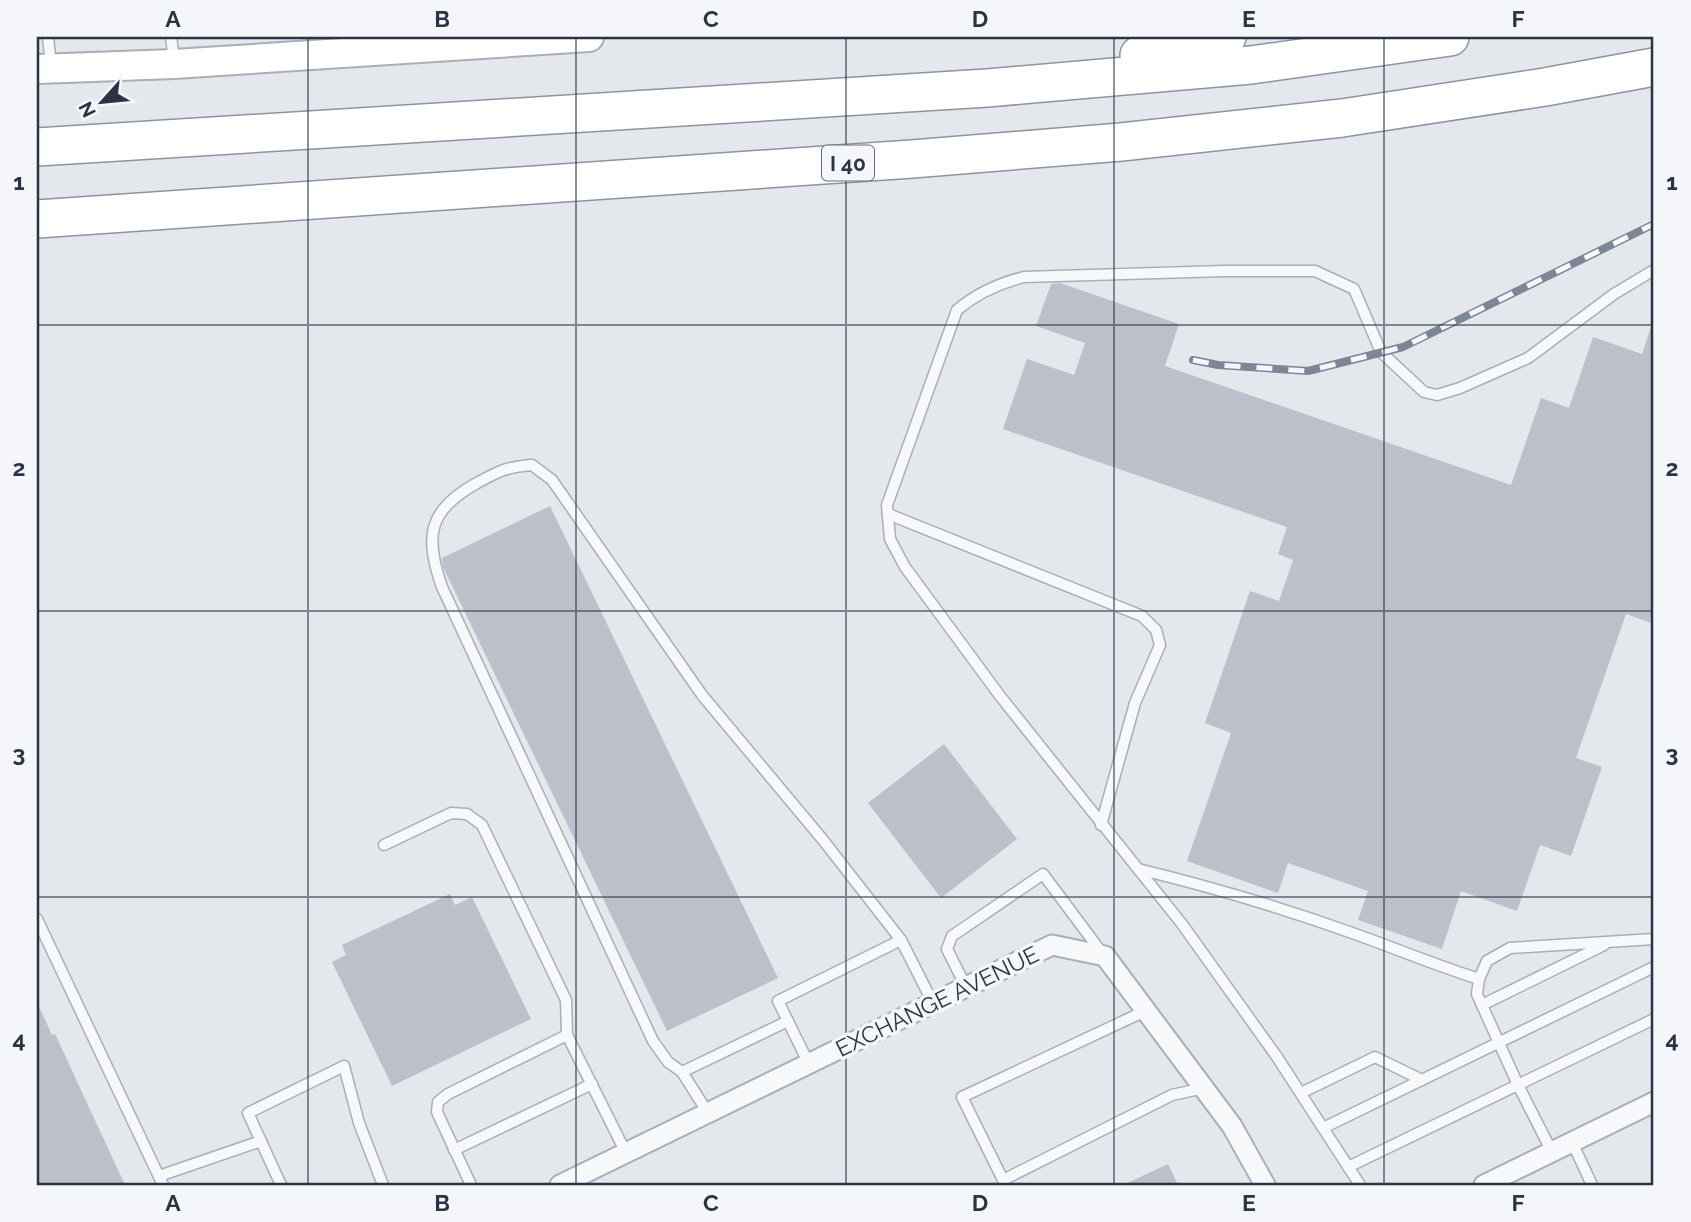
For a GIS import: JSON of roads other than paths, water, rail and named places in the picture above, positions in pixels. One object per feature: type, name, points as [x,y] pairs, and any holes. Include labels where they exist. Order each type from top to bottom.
[{"type":"highway","points":[[987,88],[1227,37]]},
{"type":"highway","points":[[37,147],[987,88],[1251,65],[1450,37]]},
{"type":"highway","name":"I 40","points":[[37,219],[912,159],[1121,142],[1342,118],[1654,67]]},
{"type":"main road","points":[[44,68],[173,50],[339,49],[589,37]]},
{"type":"street","name":"EXCHANGE AVENUE","points":[[560,1185],[1052,945],[1105,956]]},
{"type":"street","points":[[1105,956],[1232,1126],[1265,1185]]},
{"type":"street","points":[[1484,1185],[1654,1102]]},
{"type":"lane","points":[[44,68],[48,37]]},
{"type":"lane","points":[[1360,1185],[1301,1093],[1190,935],[1000,696],[905,567],[890,539],[887,505],[957,310],[970,299],[1006,282],[1037,276],[1315,271],[1354,289],[1381,352],[1424,392],[1437,394],[1460,388],[1528,358],[1614,293],[1654,270]]},
{"type":"lane","points":[[708,1113],[682,1072],[668,1062],[653,1041],[434,565],[432,541],[436,516],[454,495],[507,467],[532,465],[552,480],[702,695],[823,840],[901,940],[933,1003]]},
{"type":"lane","points":[[888,514],[1142,616],[1156,630],[1160,645],[1136,703],[1101,825]]},
{"type":"lane","points":[[384,845],[452,813],[467,814],[482,825],[566,1000],[567,1035],[626,1153]]},
{"type":"lane","points":[[1138,869],[1212,888],[1356,934],[1479,979]]},
{"type":"lane","points":[[966,987],[947,949],[952,936],[1042,874],[1105,956]]},
{"type":"lane","points":[[37,919],[161,1180],[261,1141]]},
{"type":"lane","points":[[1552,1152],[1477,994],[1479,979],[1487,961],[1510,948],[1654,939]]},
{"type":"lane","points":[[808,1064],[778,1001],[901,940]]},
{"type":"lane","points":[[1482,1005],[1610,942]]},
{"type":"lane","points":[[1323,1128],[1654,967]]},
{"type":"lane","points":[[1145,1011],[962,1097],[1003,1180],[1172,1095],[1204,1088]]},
{"type":"lane","points":[[1348,1167],[1654,1019]]},
{"type":"lane","points":[[682,1072],[788,1021]]},
{"type":"lane","points":[[471,1185],[437,1112],[438,1102],[448,1094],[567,1035]]},
{"type":"lane","points":[[1301,1093],[1375,1056],[1422,1080]]},
{"type":"lane","points":[[281,1185],[248,1113],[344,1066],[359,1123],[383,1185]]},
{"type":"lane","points":[[454,1150],[592,1084]]},
{"type":"lane","points":[[1572,1142],[1592,1185]]},
{"type":"railway","points":[[1193,360],[1218,365],[1308,371],[1403,347],[1654,224]]}]
